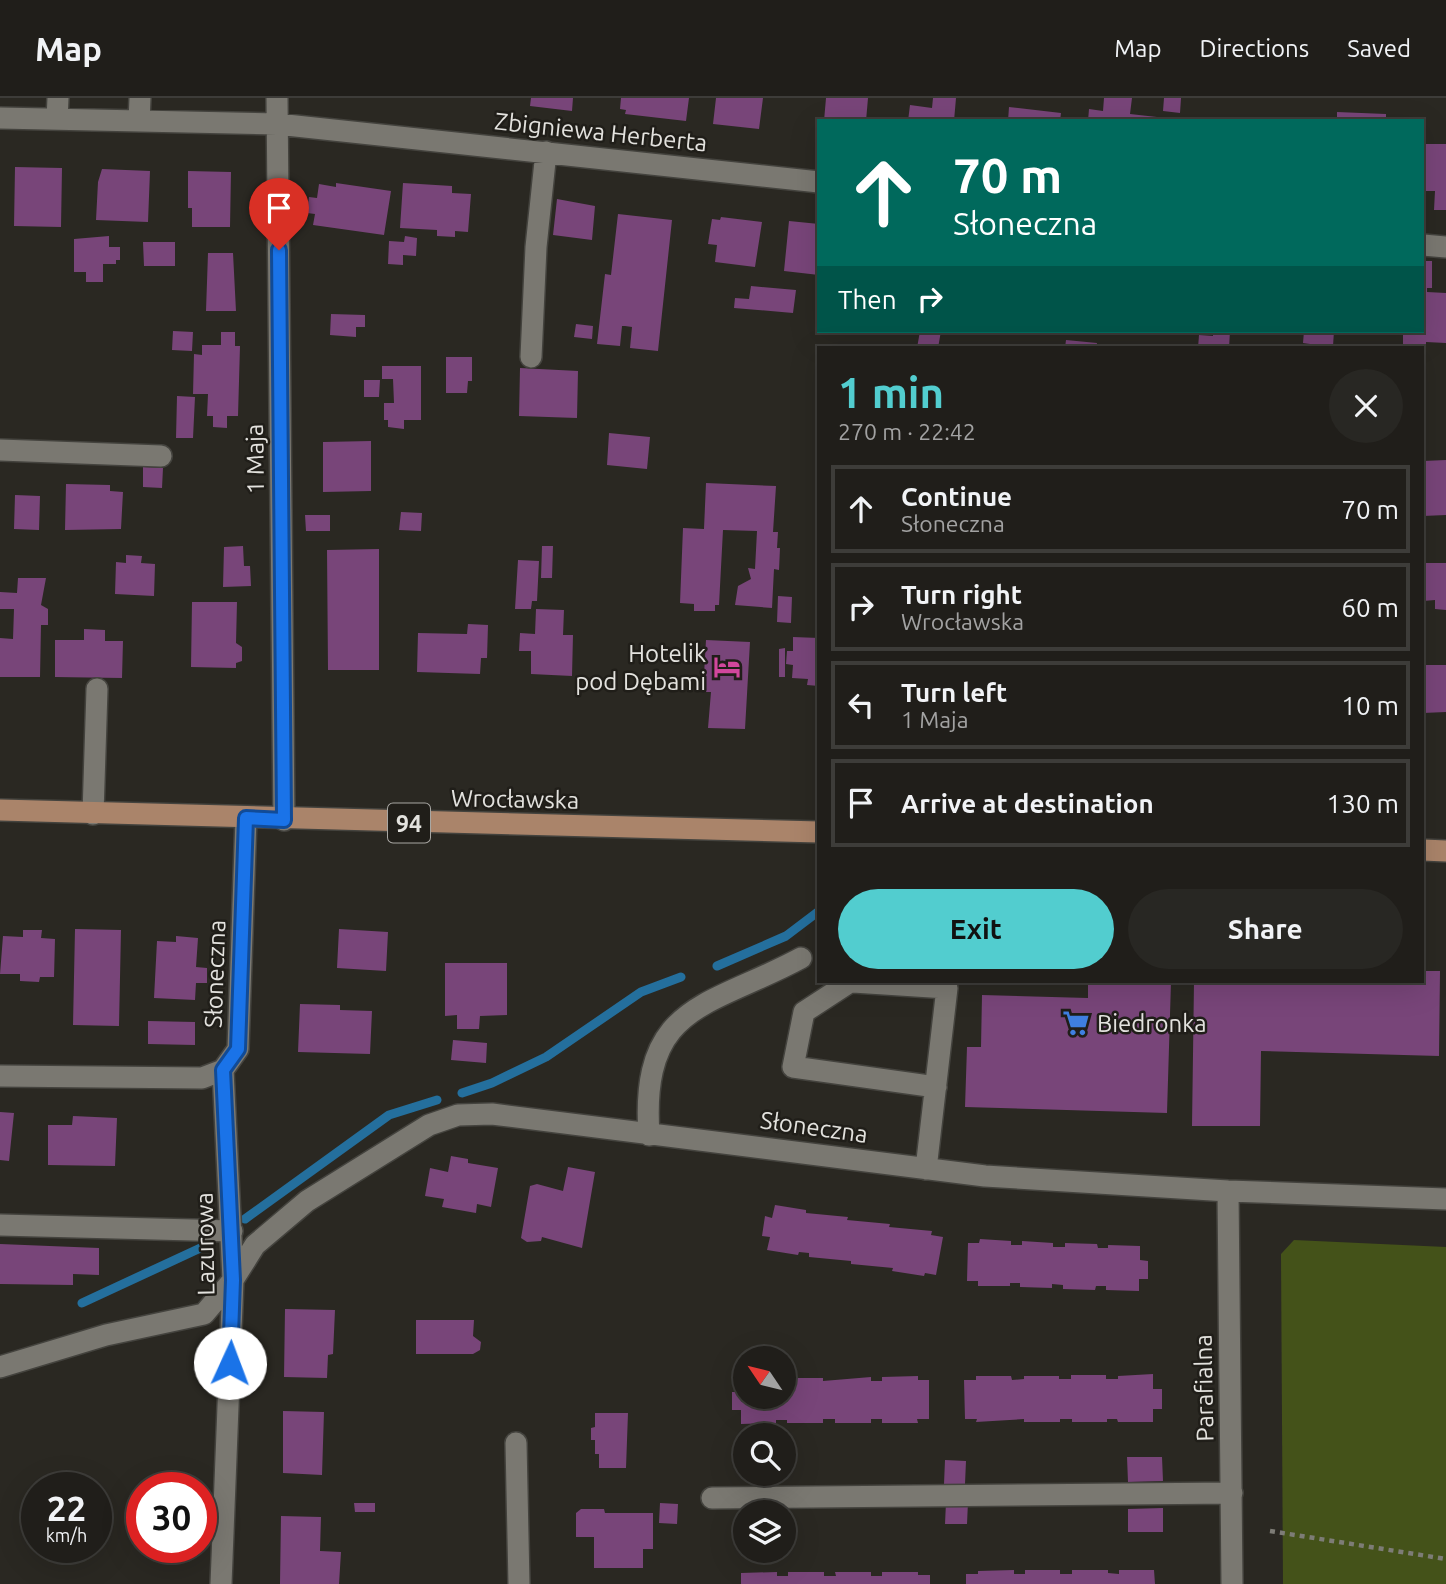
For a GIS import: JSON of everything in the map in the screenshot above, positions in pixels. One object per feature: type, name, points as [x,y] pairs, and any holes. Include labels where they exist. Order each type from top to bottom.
[{"type":"main road","name":"Wrocławska","points":[[0,810],[284,820],[817,832]]},
{"type":"main road","points":[[1424,850],[1446,851]]},
{"type":"street","points":[[139,121],[140,98]]},
{"type":"street","name":"1 Maja","points":[[277,98],[284,820]]},
{"type":"street","name":"Zbigniewa Herberta","points":[[0,117],[68,108],[139,121],[278,124],[817,181]]},
{"type":"street","points":[[531,358],[536,247],[546,152]]},
{"type":"street","points":[[1424,245],[1446,247]]},
{"type":"street","points":[[0,450],[161,456]]},
{"type":"street","points":[[93,814],[97,689]]},
{"type":"street","name":"Słoneczna","points":[[223,1070],[238,1049],[246,818]]},
{"type":"street","points":[[649,1135],[646,1095],[650,1074],[673,1029],[691,1010],[710,999],[801,958]]},
{"type":"street","points":[[850,983],[804,1012],[793,1067],[936,1087]]},
{"type":"street","points":[[885,983],[952,985],[926,1169]]},
{"type":"street","points":[[0,1076],[202,1078],[223,1070]]},
{"type":"street","name":"Lazurowa","points":[[221,1584],[233,1280],[223,1070]]},
{"type":"street","name":"Słoneczna","points":[[0,1367],[106,1335],[204,1314],[233,1280],[255,1245],[307,1201],[429,1125],[458,1115],[492,1114],[985,1176],[1228,1191],[1446,1199]]},
{"type":"street","name":"Parafialna","points":[[1228,1191],[1232,1584]]},
{"type":"street","points":[[0,1226],[232,1231]]},
{"type":"street","points":[[516,1443],[519,1584]]},
{"type":"street","points":[[712,1498],[1231,1493]]},
{"type":"path","points":[[1270,1531],[1446,1559]]},
{"type":"green space","points":[[1294,1240],[1446,1247],[1446,1584],[1283,1584],[1281,1254]]},
{"type":"building","points":[[531,98],[573,98],[572,111],[530,106]]},
{"type":"building","points":[[621,98],[689,98],[686,121],[625,114],[626,110],[620,109]]},
{"type":"building","points":[[716,98],[763,98],[759,129],[713,124]]},
{"type":"building","points":[[826,98],[868,98],[866,119],[824,119]]},
{"type":"building","points":[[933,98],[956,98],[954,119],[908,119],[910,105],[932,108]]},
{"type":"building","points":[[1104,98],[1132,98],[1130,114],[1157,119],[1088,119],[1089,109],[1103,111]]},
{"type":"building","points":[[1164,98],[1181,98],[1180,113],[1163,111]]},
{"type":"building","points":[[1009,107],[1061,113],[1060,119],[1008,119]]},
{"type":"building","points":[[1337,112],[1386,114],[1386,119],[1337,119]]},
{"type":"building","points":[[1425,144],[1446,144],[1446,210],[1434,210],[1435,191],[1424,191]]},
{"type":"building","points":[[15,167],[62,168],[61,227],[14,226]]},
{"type":"building","points":[[102,169],[150,171],[148,222],[96,220],[98,182]]},
{"type":"building","points":[[188,171],[231,172],[230,227],[192,227],[192,208],[188,208]]},
{"type":"building","points":[[336,183],[391,191],[384,235],[313,225],[315,214],[307,213],[309,197],[317,198],[319,184],[336,187]]},
{"type":"building","points":[[403,183],[452,186],[452,193],[471,194],[468,232],[455,231],[455,237],[437,236],[437,230],[400,228]]},
{"type":"building","points":[[557,199],[595,206],[592,240],[553,235]]},
{"type":"building","points":[[618,214],[672,220],[658,351],[630,348],[632,327],[625,326],[622,326],[620,346],[597,344],[605,274],[611,275]]},
{"type":"building","points":[[721,217],[762,222],[755,267],[715,262],[717,245],[708,244],[712,219],[720,220]]},
{"type":"building","points":[[789,221],[817,224],[817,275],[784,271]]},
{"type":"building","points":[[109,236],[109,247],[120,247],[120,260],[116,260],[116,264],[103,264],[103,282],[86,282],[86,272],[74,272],[74,239]]},
{"type":"building","points":[[405,236],[417,238],[416,256],[403,255],[403,265],[388,264],[389,241],[404,242]]},
{"type":"building","points":[[143,242],[175,242],[175,266],[144,266]]},
{"type":"building","points":[[208,253],[233,253],[236,311],[206,311]]},
{"type":"building","points":[[1424,261],[1432,261],[1432,288],[1427,288],[1427,292],[1446,293],[1446,343],[1426,342],[1426,355],[1424,346],[1403,346],[1403,333],[1424,333]]},
{"type":"building","points":[[751,286],[796,290],[793,313],[734,308],[735,298],[749,299]]},
{"type":"building","points":[[331,314],[365,315],[365,327],[356,327],[356,337],[330,335]]},
{"type":"building","points":[[576,324],[593,326],[592,339],[574,337]]},
{"type":"building","points":[[173,331],[193,332],[192,351],[172,350]]},
{"type":"building","points":[[221,332],[235,332],[235,346],[240,346],[238,416],[227,416],[227,428],[213,427],[213,416],[207,416],[208,394],[193,394],[194,354],[202,355],[202,345],[221,345]]},
{"type":"building","points":[[920,333],[941,333],[938,346],[917,346]]},
{"type":"building","points":[[1213,333],[1230,333],[1229,346],[1198,346],[1199,335],[1213,336]]},
{"type":"building","points":[[1304,333],[1334,333],[1333,346],[1310,346],[1303,343]]},
{"type":"building","points":[[1066,340],[1097,343],[1096,346],[1065,346]]},
{"type":"building","points":[[446,357],[472,357],[472,381],[468,381],[467,393],[446,393]]},
{"type":"building","points":[[382,366],[421,366],[421,420],[404,420],[404,429],[388,427],[388,420],[384,420],[384,403],[394,403],[393,379],[382,379]]},
{"type":"building","points":[[520,368],[578,371],[577,418],[519,416]]},
{"type":"building","points":[[364,380],[380,380],[379,397],[364,397]]},
{"type":"building","points":[[177,396],[195,397],[193,438],[176,438]]},
{"type":"building","points":[[609,433],[650,437],[647,469],[607,465]]},
{"type":"building","points":[[371,441],[371,491],[323,492],[323,442]]},
{"type":"building","points":[[1446,460],[1446,515],[1424,516],[1424,461]]},
{"type":"building","points":[[143,467],[163,468],[162,488],[143,487]]},
{"type":"building","points":[[706,483],[776,486],[773,532],[778,532],[777,548],[780,548],[779,570],[774,569],[772,608],[735,605],[738,586],[751,579],[748,568],[755,569],[757,531],[723,530],[719,605],[715,605],[715,611],[694,611],[694,604],[680,603],[683,528],[704,529]]},
{"type":"building","points":[[66,484],[110,485],[110,491],[123,492],[121,529],[65,530]]},
{"type":"building","points":[[15,495],[40,496],[39,530],[14,529]]},
{"type":"building","points":[[401,512],[422,513],[421,531],[399,530]]},
{"type":"building","points":[[305,515],[330,515],[330,531],[306,531]]},
{"type":"building","points":[[243,546],[244,566],[250,566],[251,586],[223,587],[224,547]]},
{"type":"building","points":[[542,546],[553,546],[552,578],[541,578]]},
{"type":"building","points":[[379,549],[379,670],[328,670],[327,550]]},
{"type":"building","points":[[126,555],[142,556],[141,563],[155,564],[154,596],[115,594],[116,562],[126,563]]},
{"type":"building","points":[[518,560],[539,561],[537,601],[532,601],[531,609],[515,609]]},
{"type":"building","points":[[1424,563],[1446,563],[1446,610],[1435,609],[1435,600],[1424,601]]},
{"type":"building","points":[[18,578],[46,578],[41,605],[48,609],[48,625],[41,625],[40,677],[0,677],[0,638],[13,639],[14,609],[0,609],[0,592],[17,593]]},
{"type":"building","points":[[778,596],[792,597],[791,623],[777,622]]},
{"type":"building","points":[[192,602],[237,602],[236,643],[242,647],[242,661],[236,663],[236,668],[191,667]]},
{"type":"building","points":[[536,609],[564,610],[563,635],[573,635],[572,676],[531,674],[531,651],[519,651],[520,633],[535,634]]},
{"type":"building","points":[[468,624],[488,625],[487,658],[481,658],[480,674],[417,672],[418,633],[467,634]]},
{"type":"building","points":[[84,629],[105,630],[105,641],[123,641],[122,678],[55,677],[55,640],[84,640]]},
{"type":"building","points":[[793,637],[817,638],[817,686],[807,685],[808,679],[792,678],[793,665],[786,664],[787,651],[793,651]]},
{"type":"building","name":"Hotelik pod Dębami","points":[[706,640],[750,642],[745,729],[708,728],[711,692],[703,692]]},
{"type":"building","points":[[785,648],[785,677],[779,677],[779,649]]},
{"type":"building","points":[[1424,665],[1446,665],[1446,712],[1424,713]]},
{"type":"building","points":[[75,929],[121,930],[119,1026],[73,1025]]},
{"type":"building","points":[[339,929],[388,932],[386,971],[337,968]]},
{"type":"building","points":[[23,930],[42,930],[41,938],[55,939],[54,977],[40,977],[39,982],[20,981],[20,974],[0,974],[3,936],[23,937]]},
{"type":"building","points":[[176,936],[198,938],[196,967],[207,968],[207,983],[196,983],[195,1000],[154,998],[157,941],[176,942]]},
{"type":"building","points":[[445,963],[507,963],[507,1015],[480,1016],[479,1029],[457,1029],[457,1015],[445,1016]]},
{"type":"building","points":[[1424,971],[1440,971],[1439,1056],[1261,1051],[1260,1126],[1192,1126],[1194,983],[1424,983]]},
{"type":"building","name":"Biedronka","points":[[1088,983],[1171,983],[1167,1113],[965,1107],[967,1047],[981,1047],[982,995],[1088,998]]},
{"type":"building","points":[[300,1004],[340,1005],[340,1010],[372,1011],[370,1054],[298,1052]]},
{"type":"building","points":[[148,1021],[195,1022],[195,1045],[148,1044]]},
{"type":"building","points":[[453,1040],[487,1043],[486,1063],[451,1060]]},
{"type":"building","points":[[0,1112],[14,1113],[9,1161],[0,1160]]},
{"type":"building","points":[[73,1116],[117,1118],[115,1166],[48,1165],[48,1125],[72,1125]]},
{"type":"building","points":[[451,1156],[468,1159],[468,1163],[498,1168],[491,1207],[477,1204],[476,1213],[442,1207],[444,1199],[425,1196],[430,1168],[448,1172]]},
{"type":"building","points":[[568,1167],[595,1172],[582,1248],[542,1237],[541,1241],[527,1242],[521,1238],[530,1186],[537,1184],[563,1191]]},
{"type":"building","points":[[775,1205],[806,1210],[806,1213],[848,1217],[847,1220],[890,1224],[889,1227],[932,1231],[931,1235],[943,1237],[936,1275],[925,1273],[924,1276],[892,1271],[893,1268],[851,1264],[851,1261],[809,1257],[809,1253],[799,1252],[798,1255],[767,1250],[770,1237],[762,1236],[765,1216],[772,1218]]},
{"type":"building","points":[[980,1239],[1011,1241],[1011,1245],[1022,1245],[1022,1241],[1053,1243],[1053,1247],[1065,1247],[1065,1243],[1097,1244],[1098,1248],[1108,1248],[1108,1245],[1140,1246],[1140,1260],[1148,1261],[1148,1279],[1139,1279],[1139,1291],[1106,1290],[1106,1286],[1096,1286],[1095,1290],[1063,1289],[1063,1285],[1052,1284],[1052,1288],[1020,1287],[1020,1283],[1010,1283],[1010,1286],[978,1286],[978,1281],[967,1281],[968,1243],[979,1243]]},
{"type":"building","points":[[0,1244],[99,1248],[99,1275],[73,1274],[73,1285],[0,1284]]},
{"type":"building","points":[[285,1309],[335,1310],[333,1354],[328,1355],[327,1378],[284,1377]]},
{"type":"building","points":[[416,1320],[474,1320],[473,1336],[481,1342],[480,1350],[473,1354],[416,1354]]},
{"type":"building","points":[[1153,1374],[1153,1389],[1162,1389],[1162,1409],[1153,1409],[1153,1422],[1118,1422],[1117,1419],[1107,1419],[1107,1422],[1072,1422],[1072,1419],[1060,1419],[1060,1422],[1024,1422],[1024,1419],[976,1422],[977,1419],[965,1419],[964,1380],[976,1380],[976,1376],[1011,1376],[1012,1380],[1024,1379],[1024,1376],[1059,1376],[1059,1379],[1071,1379],[1071,1375],[1106,1375],[1106,1379],[1118,1379],[1118,1376]]},
{"type":"building","points":[[918,1376],[918,1380],[929,1380],[929,1419],[917,1419],[918,1423],[882,1423],[882,1419],[871,1419],[871,1423],[835,1423],[835,1419],[823,1419],[823,1423],[787,1423],[787,1420],[776,1420],[776,1423],[741,1423],[741,1410],[732,1410],[732,1392],[733,1409],[796,1409],[796,1378],[823,1378],[823,1381],[871,1377],[871,1381],[882,1381],[882,1377]]},
{"type":"building","points":[[283,1411],[324,1412],[322,1475],[283,1473]]},
{"type":"building","points":[[595,1413],[628,1413],[626,1468],[599,1468],[595,1440],[591,1440]]},
{"type":"building","points":[[1127,1457],[1162,1457],[1163,1481],[1128,1482]]},
{"type":"building","points":[[945,1460],[966,1461],[965,1484],[944,1484]]},
{"type":"building","points":[[946,1502],[968,1502],[967,1524],[945,1524]]},
{"type":"building","points":[[354,1503],[375,1503],[375,1512],[355,1512]]},
{"type":"building","points":[[660,1503],[678,1504],[677,1524],[659,1523]]},
{"type":"building","points":[[1163,1508],[1163,1532],[1128,1532],[1128,1509]]},
{"type":"building","points":[[581,1509],[604,1509],[605,1513],[653,1513],[653,1549],[643,1549],[643,1568],[594,1568],[594,1537],[576,1537],[576,1513]]},
{"type":"building","points":[[281,1516],[321,1517],[320,1551],[341,1552],[339,1584],[280,1584]]},
{"type":"building","points":[[1014,1570],[1014,1574],[1025,1574],[1025,1570],[1060,1570],[1060,1574],[1072,1574],[1072,1570],[1108,1570],[1108,1573],[1119,1574],[1119,1570],[1154,1570],[1155,1584],[966,1584],[966,1574]]},
{"type":"building","points":[[777,1572],[777,1576],[788,1576],[788,1572],[824,1572],[824,1576],[836,1576],[835,1572],[871,1572],[871,1576],[882,1576],[882,1572],[918,1572],[918,1575],[930,1575],[930,1584],[741,1584],[741,1573]]},
{"type":"waterway","points":[[717,966],[786,936],[817,913]]},
{"type":"waterway","points":[[462,1093],[492,1083],[546,1057],[641,992],[681,977]]},
{"type":"waterway","points":[[245,1219],[389,1115],[437,1100]]},
{"type":"waterway","points":[[82,1303],[209,1244]]},
{"type":"place","name":"Hotelik pod Dębami","points":[[727,667]]},
{"type":"place","name":"Biedronka","points":[[1076,1023]]},
{"type":"route","points":[[230,1363],[232,1231],[223,1070],[238,1049],[246,818],[284,820],[279,250]]}]
